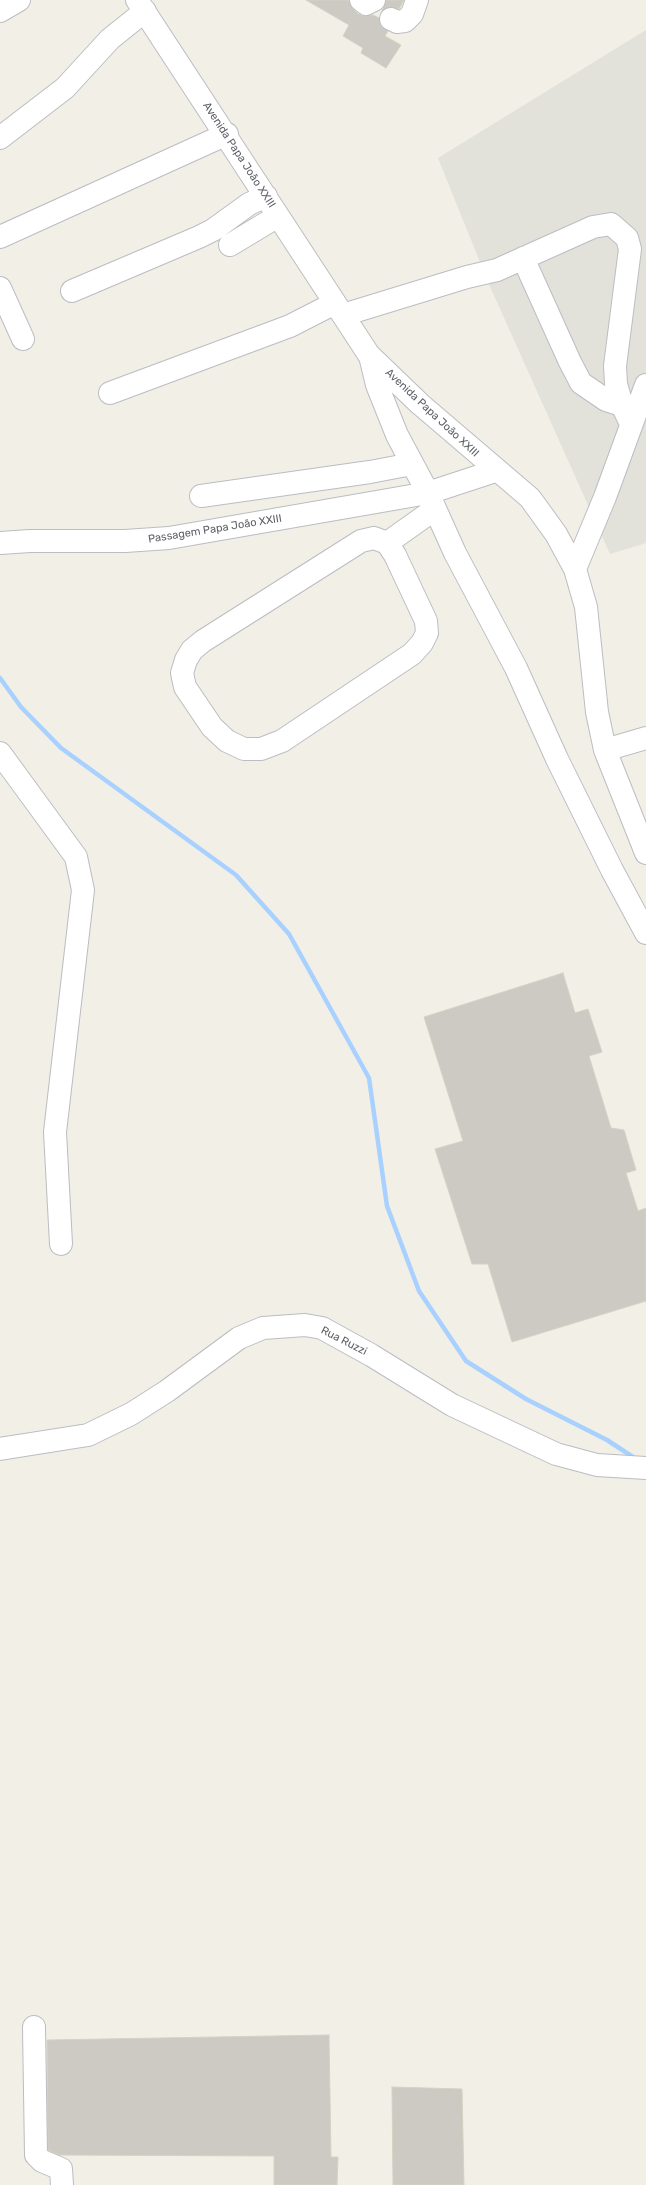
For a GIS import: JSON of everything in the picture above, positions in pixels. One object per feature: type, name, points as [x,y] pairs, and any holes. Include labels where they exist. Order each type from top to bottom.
[{"type":"street","points":[[0,12],[19,0]]},
{"type":"street","points":[[361,0],[366,4],[374,0]]},
{"type":"street","points":[[391,19],[397,22],[405,20],[412,14],[417,0]]},
{"type":"street","points":[[0,138],[65,88],[141,6]]},
{"type":"street","name":"Avenida Papa João XXIII","points":[[141,6],[227,134],[278,216],[369,355],[420,404],[495,471],[530,498],[556,534],[575,570],[586,608],[597,712],[605,750],[646,853]]},
{"type":"street","points":[[0,237],[227,134]]},
{"type":"street","points":[[72,291],[199,237],[213,230],[249,204],[266,196]]},
{"type":"street","points":[[230,245],[278,216]]},
{"type":"street","points":[[110,393],[339,309],[497,270],[593,227],[612,224],[627,238],[630,249],[615,366],[616,384],[627,414]]},
{"type":"street","points":[[523,258],[581,383],[627,414]]},
{"type":"street","points":[[0,288],[23,339]]},
{"type":"street","points":[[369,355],[377,385],[412,464],[455,553],[516,668],[557,759],[612,870],[646,932]]},
{"type":"street","points":[[575,570],[605,497],[627,414],[646,385]]},
{"type":"street","points":[[201,496],[370,472],[412,464]]},
{"type":"street","points":[[387,543],[431,501],[495,471]]},
{"type":"street","name":"Passagem Papa João XXIII","points":[[0,543],[30,541],[125,541],[169,538],[431,501]]},
{"type":"street","points":[[374,538],[387,543],[396,554],[426,621],[427,633],[422,643],[412,654],[282,741],[261,749],[244,749],[227,741],[212,727],[185,686],[182,673],[186,660],[192,650],[203,641],[361,541],[374,538]]},
{"type":"street","points":[[605,750],[646,738]]},
{"type":"street","points":[[0,753],[76,857],[83,890],[55,1132],[61,1244]]},
{"type":"street","name":"Rua Ruzzi","points":[[0,1450],[88,1435],[131,1414],[161,1395],[239,1338],[263,1328],[305,1325],[322,1328],[371,1355],[452,1405],[556,1454],[597,1465],[646,1468]]},
{"type":"street","points":[[34,2027],[36,2155],[42,2161],[61,2169],[62,2185]]},
{"type":"shaded area","points":[[646,30],[646,543],[610,554],[488,282],[438,158]]},
{"type":"building","points":[[306,0],[348,0],[358,14],[365,16],[373,15],[379,18],[381,26],[388,31],[385,36],[401,45],[386,68],[361,53],[363,48],[343,36],[349,25]]},
{"type":"building","points":[[386,0],[404,0],[399,9],[390,7],[382,11]]},
{"type":"building","points":[[563,973],[575,1013],[588,1009],[602,1052],[589,1056],[611,1128],[624,1130],[636,1170],[626,1173],[638,1211],[646,1208],[646,1301],[512,1342],[488,1264],[472,1264],[435,1149],[463,1141],[424,1017]]},
{"type":"building","points":[[329,2035],[331,2157],[338,2157],[337,2185],[274,2185],[274,2156],[59,2155],[48,2150],[47,2040]]},
{"type":"building","points":[[392,2087],[462,2089],[464,2185],[393,2185]]},
{"type":"waterway","points":[[0,678],[21,707],[61,748],[236,875],[289,934],[369,1078],[387,1206],[419,1291],[466,1361],[526,1399],[607,1440],[633,1457]]}]
